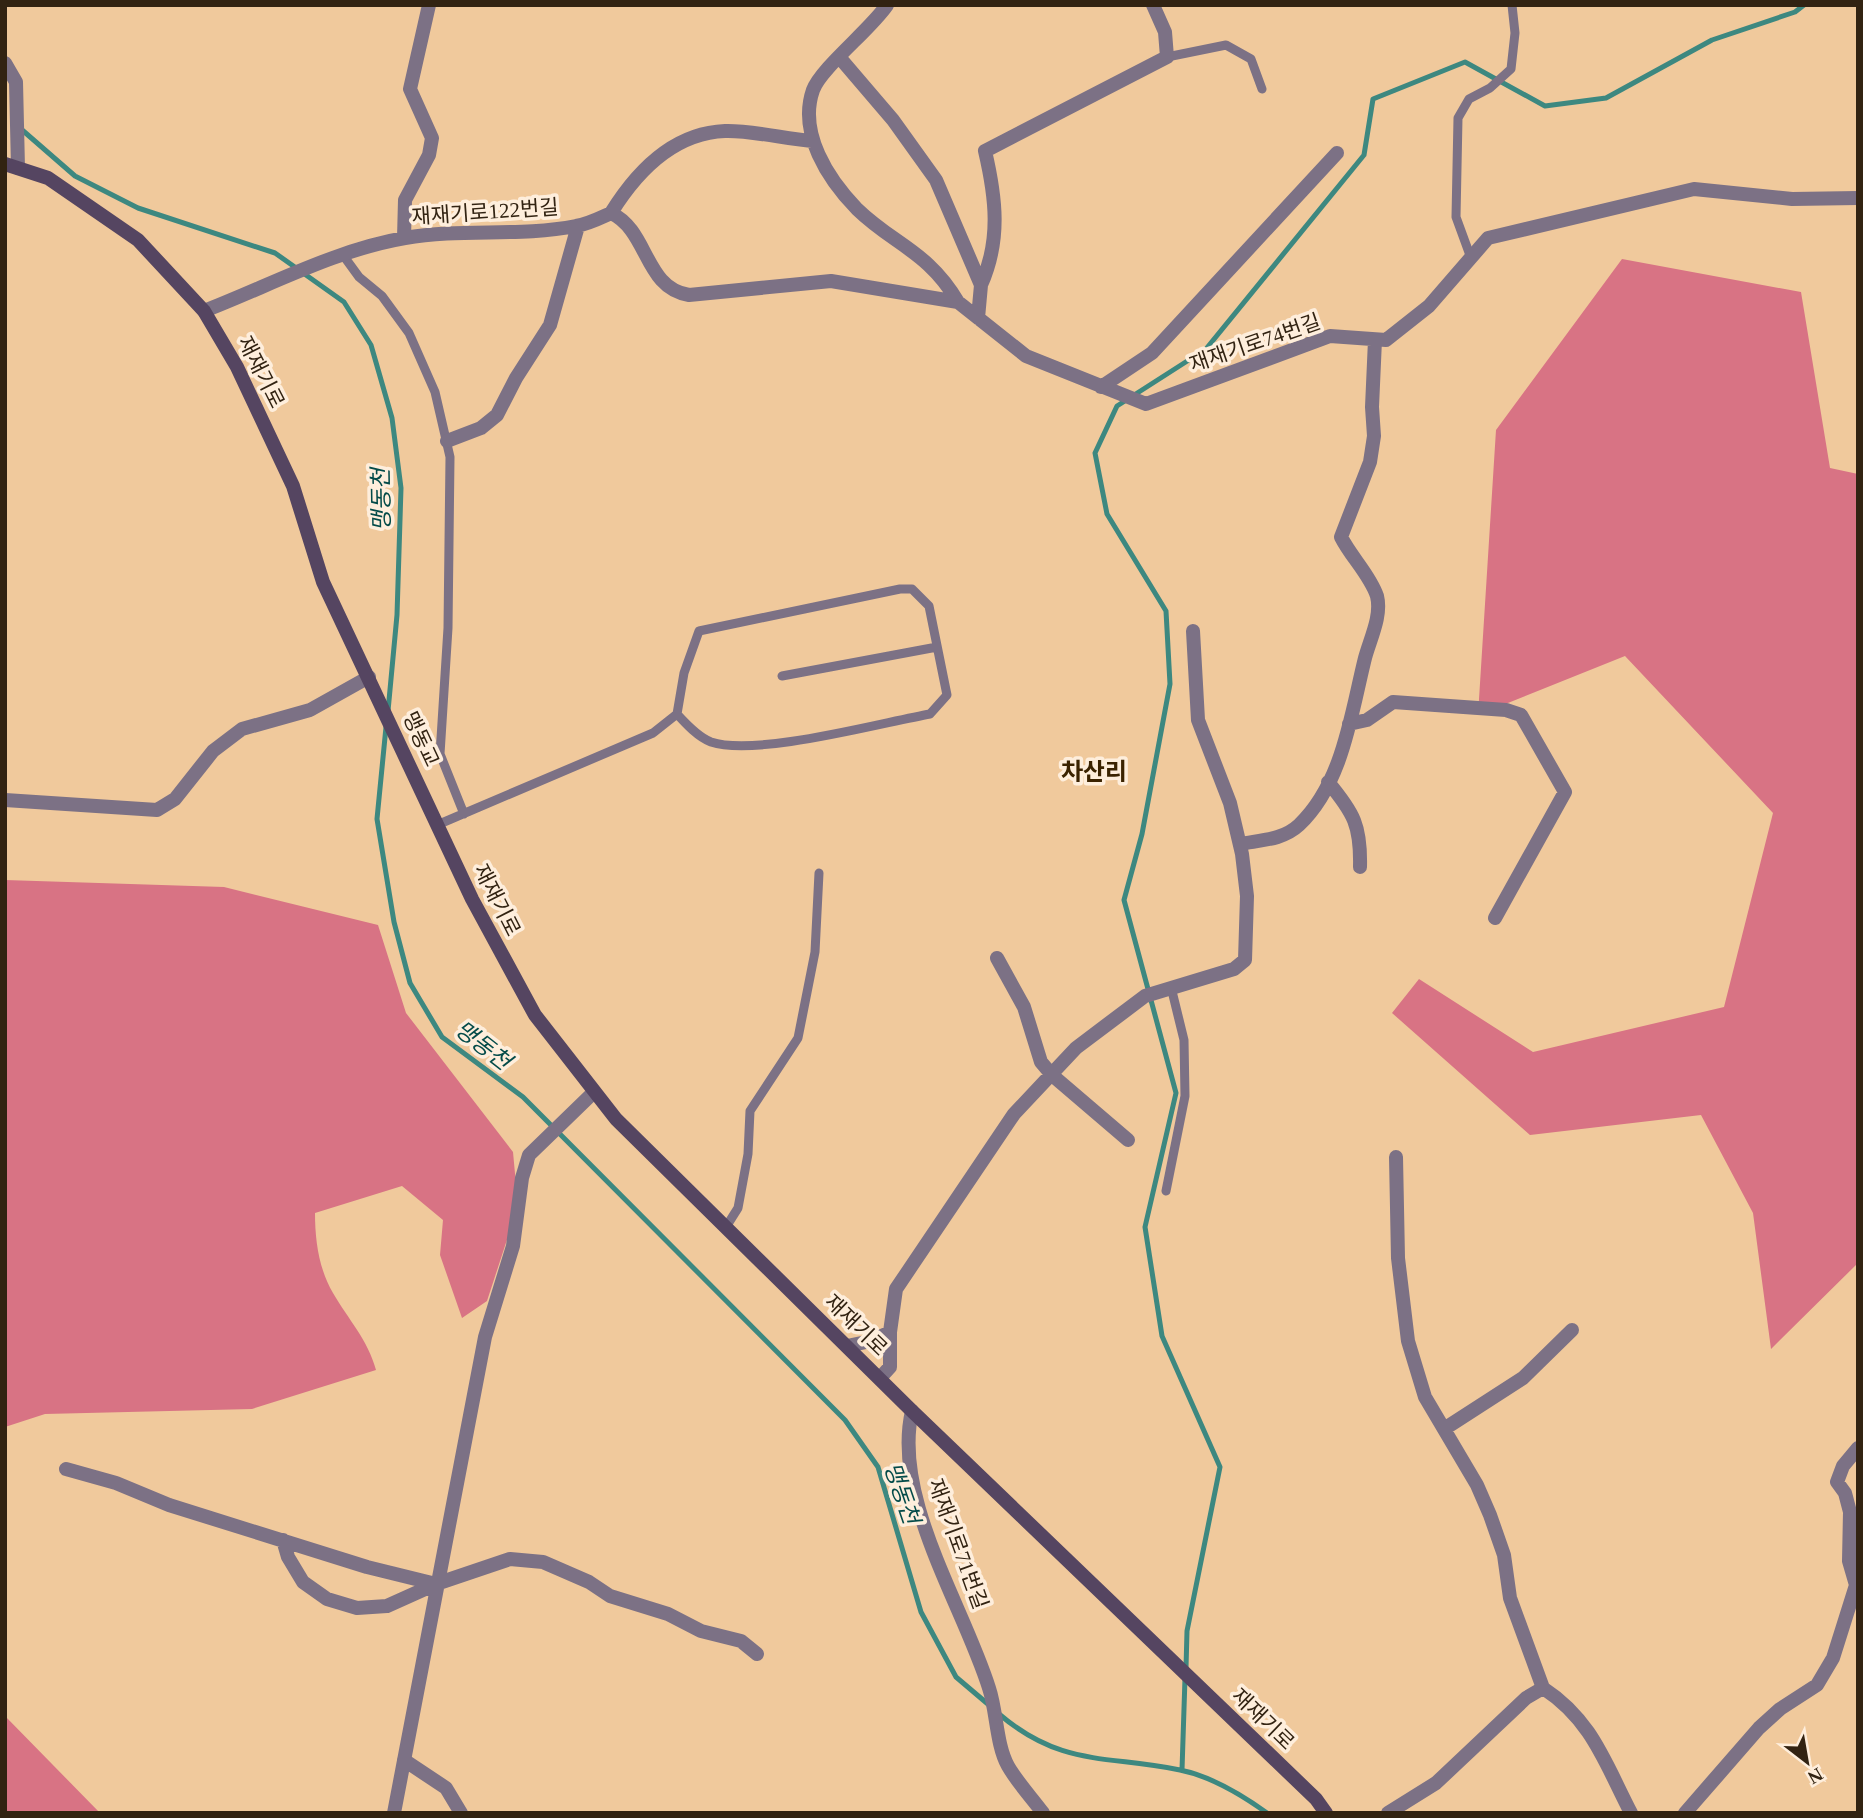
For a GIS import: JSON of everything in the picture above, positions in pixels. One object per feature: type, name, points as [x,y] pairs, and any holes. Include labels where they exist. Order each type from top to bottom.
[{"type":"street","points":[[404,238],[405,200],[429,155],[432,138],[410,89],[429,5]]},
{"type":"street","points":[[887,5],[813,89],[809,134],[858,209],[916,251],[945,279],[958,302]]},
{"type":"street","points":[[978,318],[981,285],[995,248],[996,197],[985,151],[1167,57],[1165,32],[1153,5]]},
{"type":"street","points":[[840,58],[893,120],[936,180],[981,285]]},
{"type":"street","points":[[5,63],[16,82],[17,141],[12,166]]},
{"type":"street","points":[[812,141],[727,131],[688,136],[665,151],[627,187],[611,213],[623,219],[665,287],[675,293],[689,295],[831,281],[958,302]]},
{"type":"street","points":[[1101,387],[1152,353],[1337,153]]},
{"type":"street","name":"재재기로","points":[[12,166],[48,178],[138,240],[204,312],[237,367],[293,486],[323,582],[371,681]]},
{"type":"street","points":[[1240,844],[1283,837],[1299,825],[1319,801],[1349,724],[1379,612],[1377,596],[1341,537],[1370,462],[1374,436],[1371,407],[1375,340],[1386,340],[1429,306],[1488,238],[1694,189],[1792,199],[1858,198]]},
{"type":"street","name":"재재기로122번길","points":[[204,312],[328,260],[404,238],[463,231],[537,231],[578,226],[611,213]]},
{"type":"street","points":[[447,441],[481,428],[497,415],[516,378],[550,325],[578,226]]},
{"type":"street","name":"재재기로74번길","points":[[958,302],[1026,356],[1146,404],[1329,336],[1375,340]]},
{"type":"street","points":[[880,1378],[890,1367],[890,1332],[897,1289],[915,1258],[1014,1114],[1076,1048],[1145,996],[1234,968],[1244,960],[1247,896],[1240,844],[1230,803],[1198,720],[1193,631]]},
{"type":"street","points":[[5,800],[157,810],[175,799],[213,751],[242,729],[310,710],[371,681]]},
{"type":"street","name":"맹동교","points":[[371,681],[430,810]]},
{"type":"street","points":[[1349,724],[1367,720],[1393,702],[1506,710],[1521,715],[1565,792],[1495,918]]},
{"type":"street","points":[[1328,782],[1352,811],[1361,837],[1360,867]]},
{"type":"street","name":"재재기로","points":[[430,810],[472,899],[535,1015],[616,1119],[912,1410],[1316,1799],[1326,1813]]},
{"type":"street","points":[[997,958],[1024,1007],[1041,1062],[1052,1075],[1128,1140]]},
{"type":"street","points":[[394,1813],[485,1337],[513,1246],[522,1178],[529,1155],[568,1114],[594,1092]]},
{"type":"street","points":[[1396,1157],[1398,1258],[1408,1341],[1425,1397],[1477,1485],[1490,1515],[1504,1555],[1510,1598],[1543,1688],[1565,1703],[1600,1746],[1631,1813]]},
{"type":"street","points":[[1444,1429],[1523,1378],[1572,1330]]},
{"type":"street","points":[[847,1346],[871,1341],[890,1332]]},
{"type":"street","name":"재재기로71번길","points":[[912,1410],[907,1431],[907,1458],[915,1498],[990,1688],[1007,1765],[1043,1813]]},
{"type":"street","points":[[1685,1813],[1759,1728],[1780,1709],[1817,1685],[1833,1658],[1856,1585],[1849,1561],[1850,1512],[1845,1493],[1837,1482],[1843,1466],[1858,1448]]},
{"type":"street","points":[[66,1469],[116,1483],[169,1504],[367,1567],[436,1584]]},
{"type":"street","points":[[283,1540],[288,1557],[303,1582],[337,1602],[357,1608],[387,1606],[436,1584],[510,1559],[543,1562],[589,1582],[610,1596],[668,1614],[701,1631],[741,1641],[757,1654]]},
{"type":"street","points":[[1388,1813],[1436,1783],[1526,1698],[1543,1688]]},
{"type":"street","points":[[404,1760],[446,1788],[461,1813]]},
{"type":"lane","points":[[1471,258],[1456,217],[1458,118],[1469,99],[1490,88],[1511,69],[1515,33],[1512,5]]},
{"type":"lane","points":[[1167,57],[1226,46],[1251,59],[1262,89]]},
{"type":"lane","points":[[343,255],[359,277],[382,296],[409,333],[435,392],[447,441],[450,457],[448,628],[440,754],[464,814]]},
{"type":"lane","points":[[437,825],[653,733],[677,714],[684,673],[699,631],[912,589],[929,606],[947,695],[930,714],[761,746],[711,742],[688,727],[677,714]]},
{"type":"lane","points":[[782,676],[937,647]]},
{"type":"lane","points":[[726,1227],[738,1208],[748,1154],[750,1111],[798,1038],[815,952],[819,873]]},
{"type":"lane","points":[[1166,989],[1184,1040],[1185,1096],[1166,1191]]},
{"type":"shaded area","points":[[1622,259],[1801,292],[1830,468],[1858,474],[1858,1263],[1771,1349],[1753,1213],[1701,1115],[1530,1135],[1392,1013],[1419,979],[1533,1052],[1724,1007],[1773,813],[1625,656],[1478,715],[1496,430]]},
{"type":"shaded area","points":[[5,880],[224,887],[378,925],[406,1013],[513,1152],[518,1206],[487,1301],[462,1318],[440,1255],[443,1220],[402,1186],[315,1213],[317,1244],[324,1274],[363,1339],[376,1370],[252,1409],[45,1414],[5,1427]]},
{"type":"shaded area","points":[[5,1716],[100,1813],[5,1813]]},
{"type":"waterway","points":[[1186,1668],[1187,1631],[1220,1467],[1162,1336],[1145,1227],[1176,1093],[1124,900],[1142,834],[1170,684],[1166,611],[1107,514],[1095,453],[1117,406],[1206,349],[1364,155],[1373,99],[1465,62],[1545,106],[1606,98],[1712,40],[1795,12],[1804,5]]},
{"type":"waterway","name":"맹동천","points":[[21,129],[75,176],[138,208],[275,253],[344,302],[371,345],[392,418],[401,488],[397,615],[388,711]]},
{"type":"waterway","name":"맹동천","points":[[386,727],[377,819],[394,922],[410,983],[442,1037],[523,1097],[845,1420],[878,1467],[921,1612],[956,1677],[989,1705]]},
{"type":"waterway","points":[[1182,1770],[1185,1678]]},
{"type":"waterway","name":"맹동천","points":[[999,1714],[1043,1743],[1064,1751],[1191,1773],[1225,1787],[1267,1813]]},
{"type":"district","name":"차산리","points":[[1094,772]]}]
